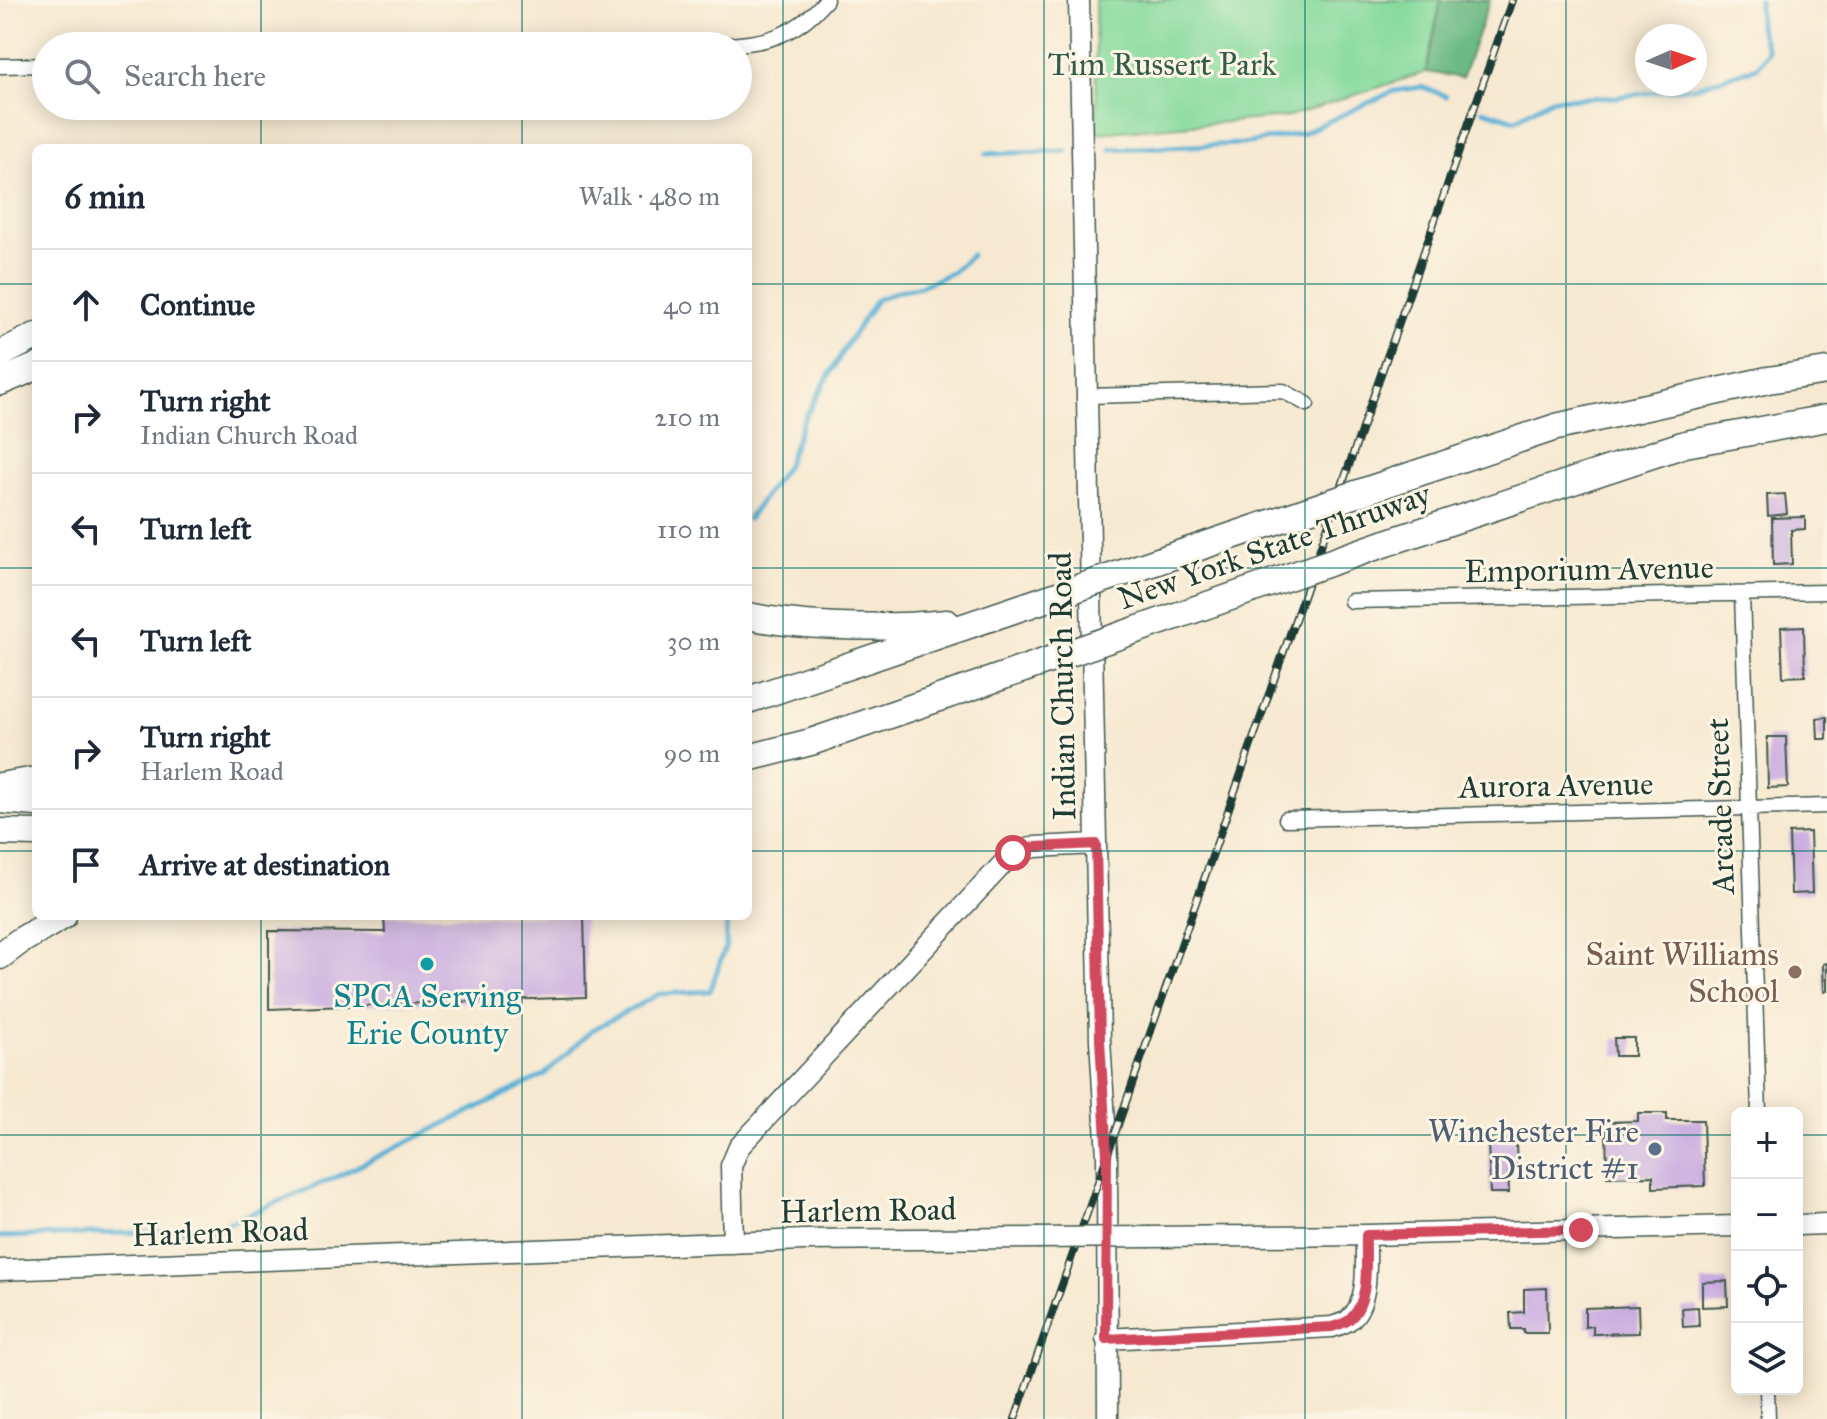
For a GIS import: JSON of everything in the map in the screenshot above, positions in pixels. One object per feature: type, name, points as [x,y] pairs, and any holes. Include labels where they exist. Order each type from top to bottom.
[{"type":"highway","points":[[0,354],[32,338]]},
{"type":"highway","points":[[0,382],[32,369]]},
{"type":"highway","name":"New York State Thruway","points":[[752,699],[1556,427],[1768,380],[1827,371]]},
{"type":"highway","name":"New York State Thruway","points":[[752,757],[811,742],[1498,504],[1685,444],[1827,418]]},
{"type":"highway","points":[[752,616],[883,626],[982,620]]},
{"type":"highway","points":[[0,786],[32,781]]},
{"type":"highway","points":[[0,800],[32,803]]},
{"type":"highway","points":[[0,832],[32,833]]},
{"type":"highway","points":[[0,956],[56,920]]},
{"type":"main road","name":"Indian Church Road","points":[[1079,0],[1100,1040],[1107,1156],[1108,1419]]},
{"type":"main road","points":[[733,1243],[731,1166],[739,1147],[1013,853],[1035,847],[1096,844]]},
{"type":"main road","points":[[1803,1225],[1827,1224]]},
{"type":"main road","name":"Harlem Road","points":[[0,1270],[733,1243],[1366,1235],[1731,1226]]},
{"type":"main road","points":[[1106,1339],[1332,1327],[1350,1320],[1360,1306],[1365,1281],[1366,1235]]},
{"type":"street","points":[[752,43],[780,37],[800,27],[826,0]]},
{"type":"street","points":[[0,66],[32,65]]},
{"type":"street","points":[[1087,396],[1283,391],[1307,404]]},
{"type":"street","name":"Emporium Avenue","points":[[1351,601],[1827,592]]},
{"type":"street","name":"Arcade Street","points":[[1742,594],[1759,1107]]},
{"type":"street","name":"Aurora Avenue","points":[[1286,819],[1827,806]]},
{"type":"street","points":[[1767,1395],[1768,1419]]},
{"type":"green space","name":"Tim Russert Park","points":[[1095,0],[1441,0],[1426,72],[1287,117],[1097,133]]},
{"type":"green space","points":[[1441,0],[1490,0],[1462,78],[1426,72]]},
{"type":"building","points":[[1785,494],[1787,514],[1768,516],[1767,495]]},
{"type":"building","points":[[1805,517],[1805,529],[1791,530],[1792,564],[1773,565],[1772,518]]},
{"type":"building","points":[[1804,626],[1805,676],[1783,677],[1781,627]]},
{"type":"building","points":[[1827,717],[1827,739],[1818,739],[1817,718]]},
{"type":"building","points":[[1767,737],[1786,737],[1788,787],[1768,788]]},
{"type":"building","points":[[1810,832],[1812,893],[1791,894],[1789,833]]},
{"type":"building","name":"SPCA Serving Erie County","points":[[384,920],[584,920],[586,997],[269,1009],[269,931],[385,932]]},
{"type":"building","points":[[1827,963],[1827,991],[1824,992],[1823,964]]},
{"type":"building","points":[[1614,1038],[1634,1038],[1634,1056],[1615,1056]]},
{"type":"building","name":"Winchester Fire District #1","points":[[1638,1113],[1667,1113],[1667,1120],[1703,1120],[1705,1186],[1653,1188],[1653,1176],[1607,1177],[1606,1122],[1638,1121]]},
{"type":"building","points":[[1516,1140],[1517,1172],[1508,1173],[1509,1193],[1490,1193],[1488,1141]]},
{"type":"building","points":[[1727,1281],[1728,1306],[1702,1307],[1702,1282]]},
{"type":"building","points":[[1547,1288],[1548,1333],[1524,1333],[1524,1329],[1511,1329],[1510,1313],[1524,1312],[1524,1289]]},
{"type":"building","points":[[1638,1306],[1639,1333],[1593,1334],[1593,1326],[1585,1327],[1585,1308]]},
{"type":"building","points":[[1698,1307],[1699,1326],[1683,1327],[1682,1308]]},
{"type":"waterway","points":[[1483,110],[1515,120],[1551,99],[1616,97],[1695,87],[1758,67],[1768,51],[1759,27],[1759,0]]},
{"type":"waterway","points":[[1111,149],[1242,144],[1303,133],[1394,91],[1422,87],[1446,96]]},
{"type":"waterway","points":[[986,154],[1066,151]]},
{"type":"waterway","points":[[752,514],[786,467],[803,421],[876,300],[953,272],[971,255]]},
{"type":"waterway","points":[[0,1237],[212,1230],[334,1178],[544,1075],[592,1030],[659,994],[710,991],[726,945],[727,920]]},
{"type":"railway","points":[[1015,1419],[1512,0]]},
{"type":"place","name":"SPCA Serving Erie County","points":[[427,964]]},
{"type":"place","name":"Saint Williams School","points":[[1795,972]]},
{"type":"place","name":"Winchester Fire District #1","points":[[1655,1149]]},
{"type":"route","points":[[1013,853],[1035,847],[1096,844],[1100,1040],[1107,1156],[1106,1339],[1290,1331],[1332,1327],[1350,1320],[1360,1306],[1365,1281],[1366,1235],[1581,1230]]}]
